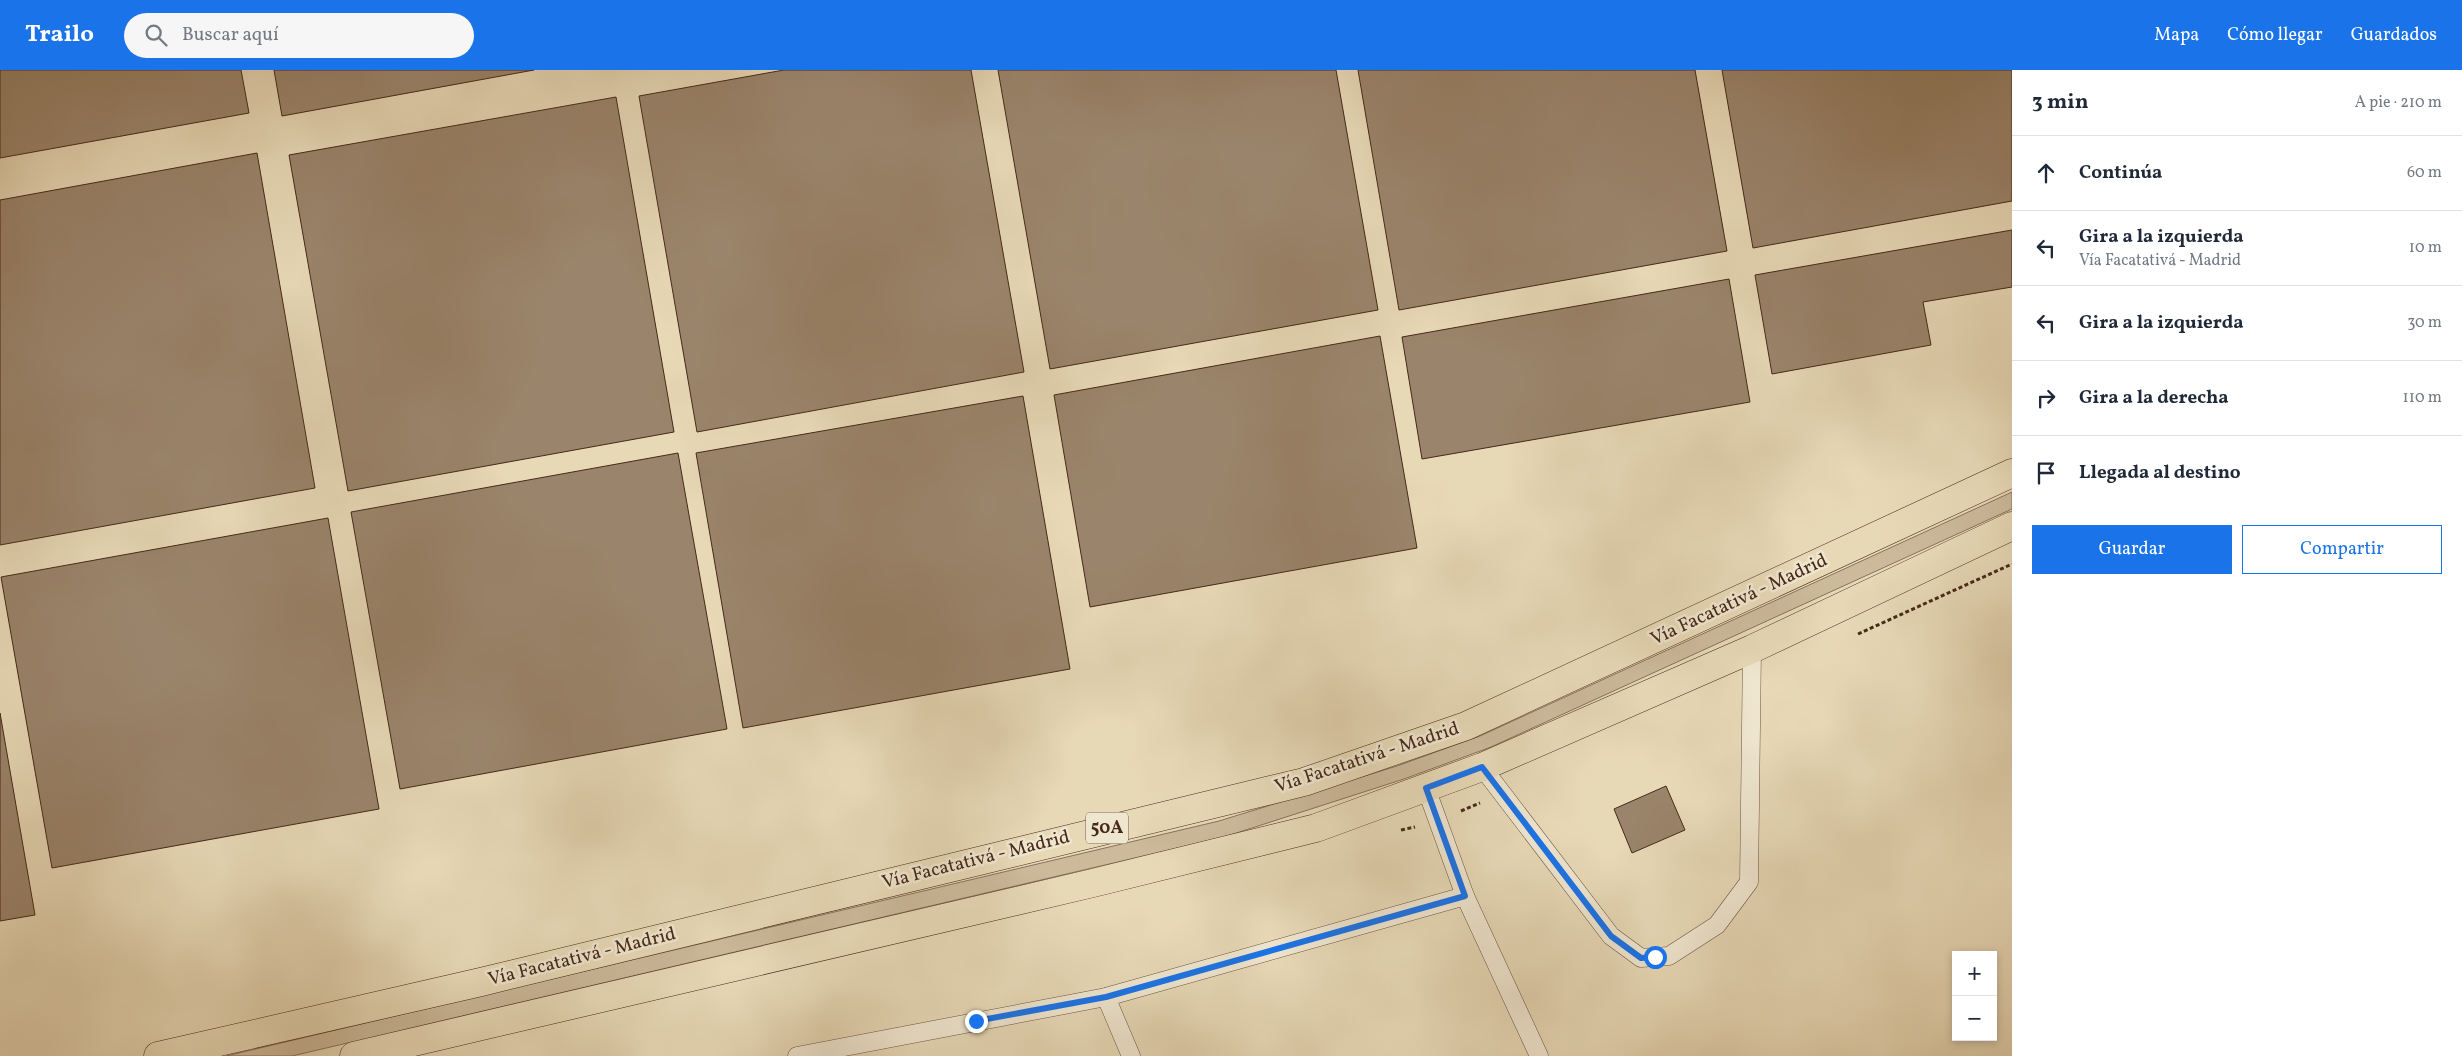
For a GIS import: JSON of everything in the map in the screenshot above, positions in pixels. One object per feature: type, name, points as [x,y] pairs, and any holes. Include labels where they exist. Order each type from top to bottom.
[{"type":"main road","name":"Vía Facatativá - Madrid","points":[[158,1056],[481,982],[1304,782],[1466,726],[2012,473]]},
{"type":"main road","points":[[365,1055],[1093,883],[1316,828],[1482,767],[1752,649],[2012,526]]},
{"type":"lane","points":[[1482,767],[1611,936],[1641,958],[1669,956],[1717,925],[1749,882],[1752,649]]},
{"type":"lane","points":[[1426,788],[1465,896],[1539,1056]]},
{"type":"lane","points":[[797,1056],[1106,997],[1465,896]]},
{"type":"lane","points":[[1106,997],[1131,1056]]},
{"type":"shaded area","points":[[2012,492],[2012,509],[1491,747],[1404,779],[1224,837],[292,1056],[226,1056],[1219,821],[1397,766],[1480,736]]},
{"type":"building","points":[[0,70],[241,70],[249,113],[0,158]]},
{"type":"building","points":[[274,70],[534,70],[282,116]]},
{"type":"building","points":[[784,70],[971,70],[1024,372],[697,432],[639,96]]},
{"type":"building","points":[[998,70],[1336,70],[1378,310],[1050,369]]},
{"type":"building","points":[[1358,70],[1695,70],[1727,251],[1399,310]]},
{"type":"building","points":[[1722,70],[2012,70],[2012,201],[1753,248]]},
{"type":"building","points":[[616,97],[674,432],[348,491],[289,155]]},
{"type":"building","points":[[257,153],[315,488],[0,545],[0,200]]},
{"type":"building","points":[[2012,230],[2012,287],[1923,302],[1931,345],[1772,374],[1755,275]]},
{"type":"building","points":[[1729,279],[1750,402],[1422,459],[1402,337]]},
{"type":"building","points":[[1380,336],[1417,548],[1090,607],[1054,395]]},
{"type":"building","points":[[1023,396],[1070,669],[743,728],[696,453]]},
{"type":"building","points":[[678,453],[727,729],[400,789],[351,512]]},
{"type":"building","points":[[328,518],[379,809],[52,868],[1,577]]},
{"type":"building","points":[[0,713],[35,915],[0,921]]},
{"type":"building","points":[[1666,786],[1685,830],[1632,853],[1614,809]]},
{"type":"route","points":[[976,1021],[1106,997],[1465,896],[1426,788],[1482,767],[1503,792],[1611,936],[1641,958],[1655,957]]}]
